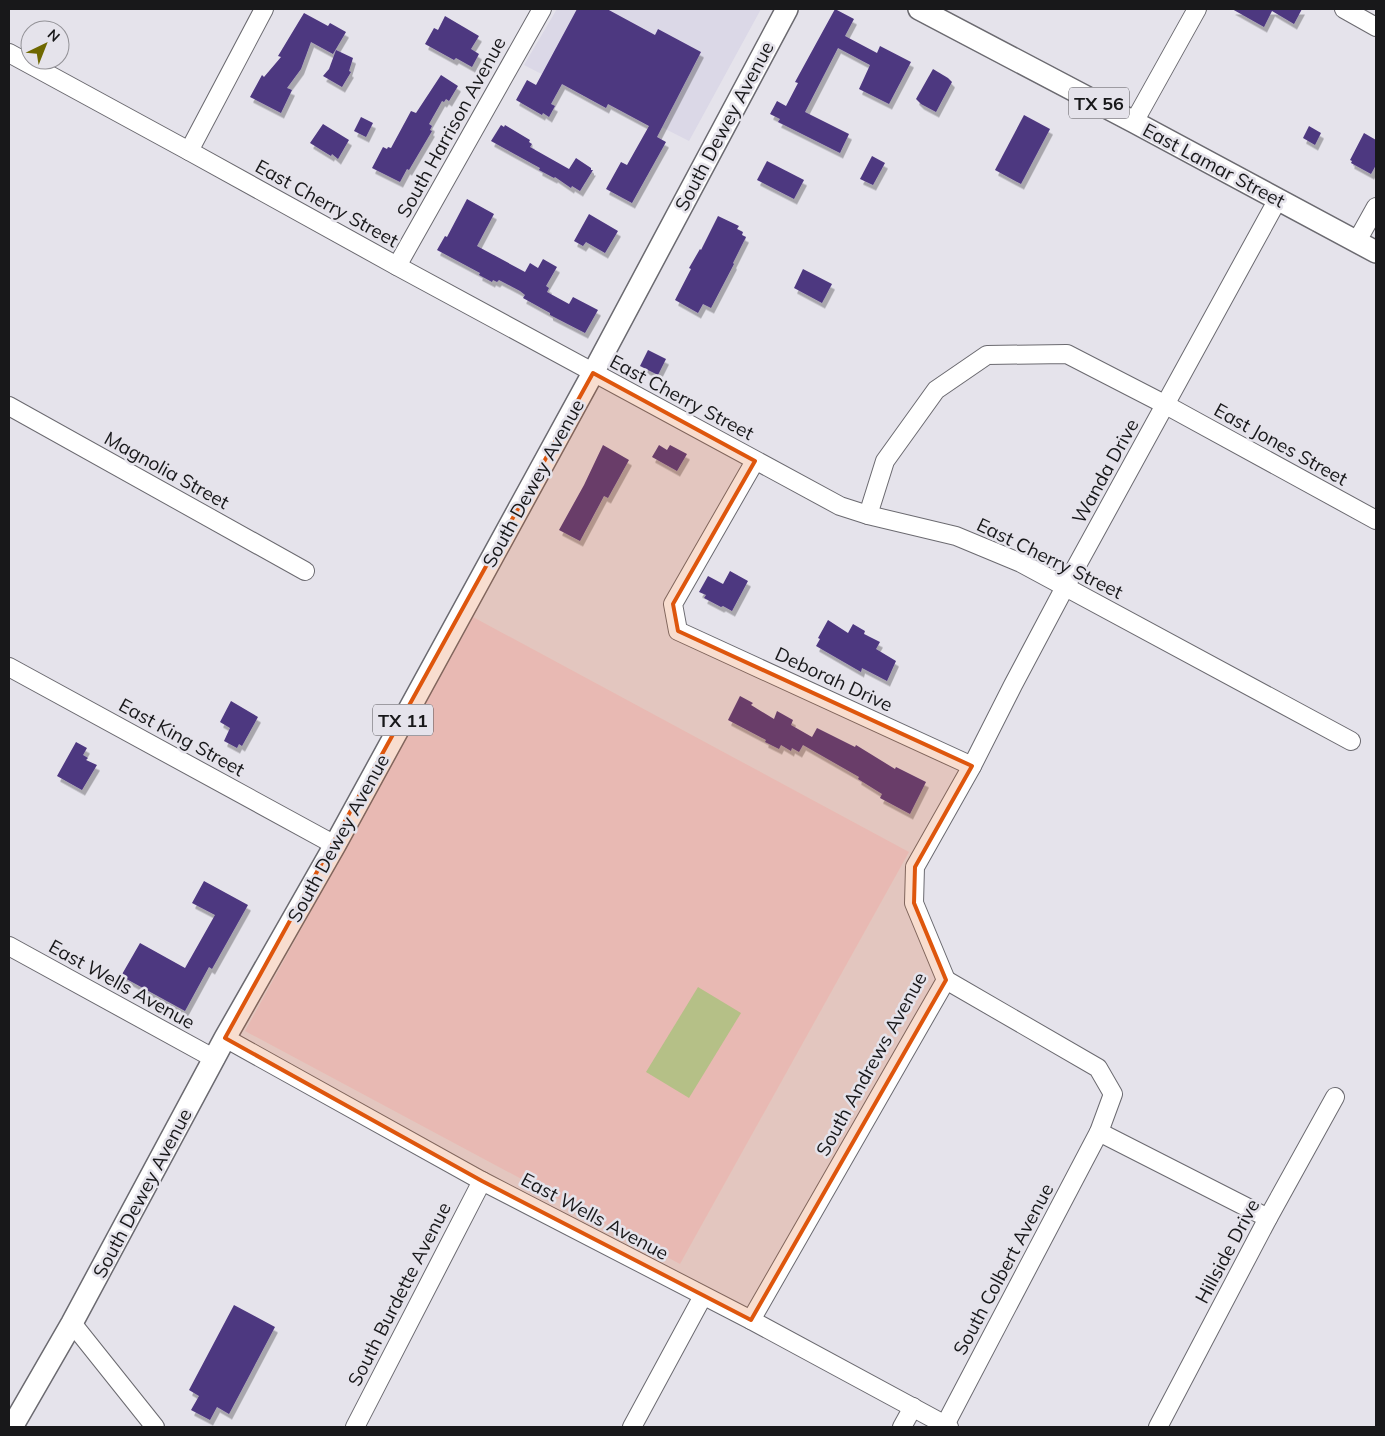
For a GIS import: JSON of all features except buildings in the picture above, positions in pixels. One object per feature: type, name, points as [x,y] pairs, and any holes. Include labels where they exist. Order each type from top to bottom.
[{"type":"main road","name":"South Dewey Avenue","points":[[12,1427],[72,1323],[225,1038],[335,845],[593,373],[787,9]]},
{"type":"main road","name":"East Lamar Street","points":[[919,9],[1376,252]]},
{"type":"street","points":[[189,150],[264,9]]},
{"type":"street","name":"South Harrison Avenue","points":[[397,266],[542,9]]},
{"type":"street","points":[[1134,122],[1197,9]]},
{"type":"street","points":[[1344,9],[1376,27]]},
{"type":"street","name":"East Cherry Street","points":[[9,55],[189,150],[397,266],[840,506],[868,515],[956,536],[1021,563],[1351,741]]},
{"type":"street","name":"Wanda Drive","points":[[972,766],[1065,587],[1278,199]]},
{"type":"street","points":[[1356,241],[1376,207]]},
{"type":"street","name":"East Jones Street","points":[[868,515],[885,461],[936,390],[987,356],[1067,354],[1166,405],[1376,520]]},
{"type":"street","name":"Magnolia Street","points":[[9,406],[305,571]]},
{"type":"street","name":"Deborah Drive","points":[[755,461],[673,604],[678,631],[972,766]]},
{"type":"street","name":"East King Street","points":[[9,667],[335,845]]},
{"type":"street","name":"South Andrews Avenue","points":[[751,1320],[946,980],[914,903],[914,867],[972,766]]},
{"type":"street","name":"East Wells Avenue","points":[[9,946],[215,1059]]},
{"type":"street","name":"South Colbert Avenue","points":[[946,980],[1098,1068],[1113,1094],[1099,1132],[947,1426]]},
{"type":"street","name":"East Wells Avenue","points":[[225,1038],[482,1181],[751,1320],[947,1426]]},
{"type":"street","name":"Hillside Drive","points":[[1158,1427],[1268,1218],[1335,1097]]},
{"type":"street","points":[[1099,1132],[1268,1218]]},
{"type":"street","name":"South Burdette Avenue","points":[[355,1427],[482,1181]]},
{"type":"street","points":[[632,1427],[703,1296]]},
{"type":"street","points":[[72,1323],[155,1427]]},
{"type":"street","points":[[902,1427],[913,1407]]},
{"type":"highlighted area","points":[[593,373],[755,461],[673,604],[678,631],[972,766],[915,867],[914,903],[946,980],[751,1320],[482,1181],[225,1038]]},
{"type":"shaded area","points":[[557,9],[761,9],[689,141],[610,101],[606,107],[524,65]]},
{"type":"shaded area","points":[[473,617],[909,852],[680,1264],[245,1031]]},
{"type":"green space","points":[[698,987],[741,1013],[689,1098],[646,1072]]}]
